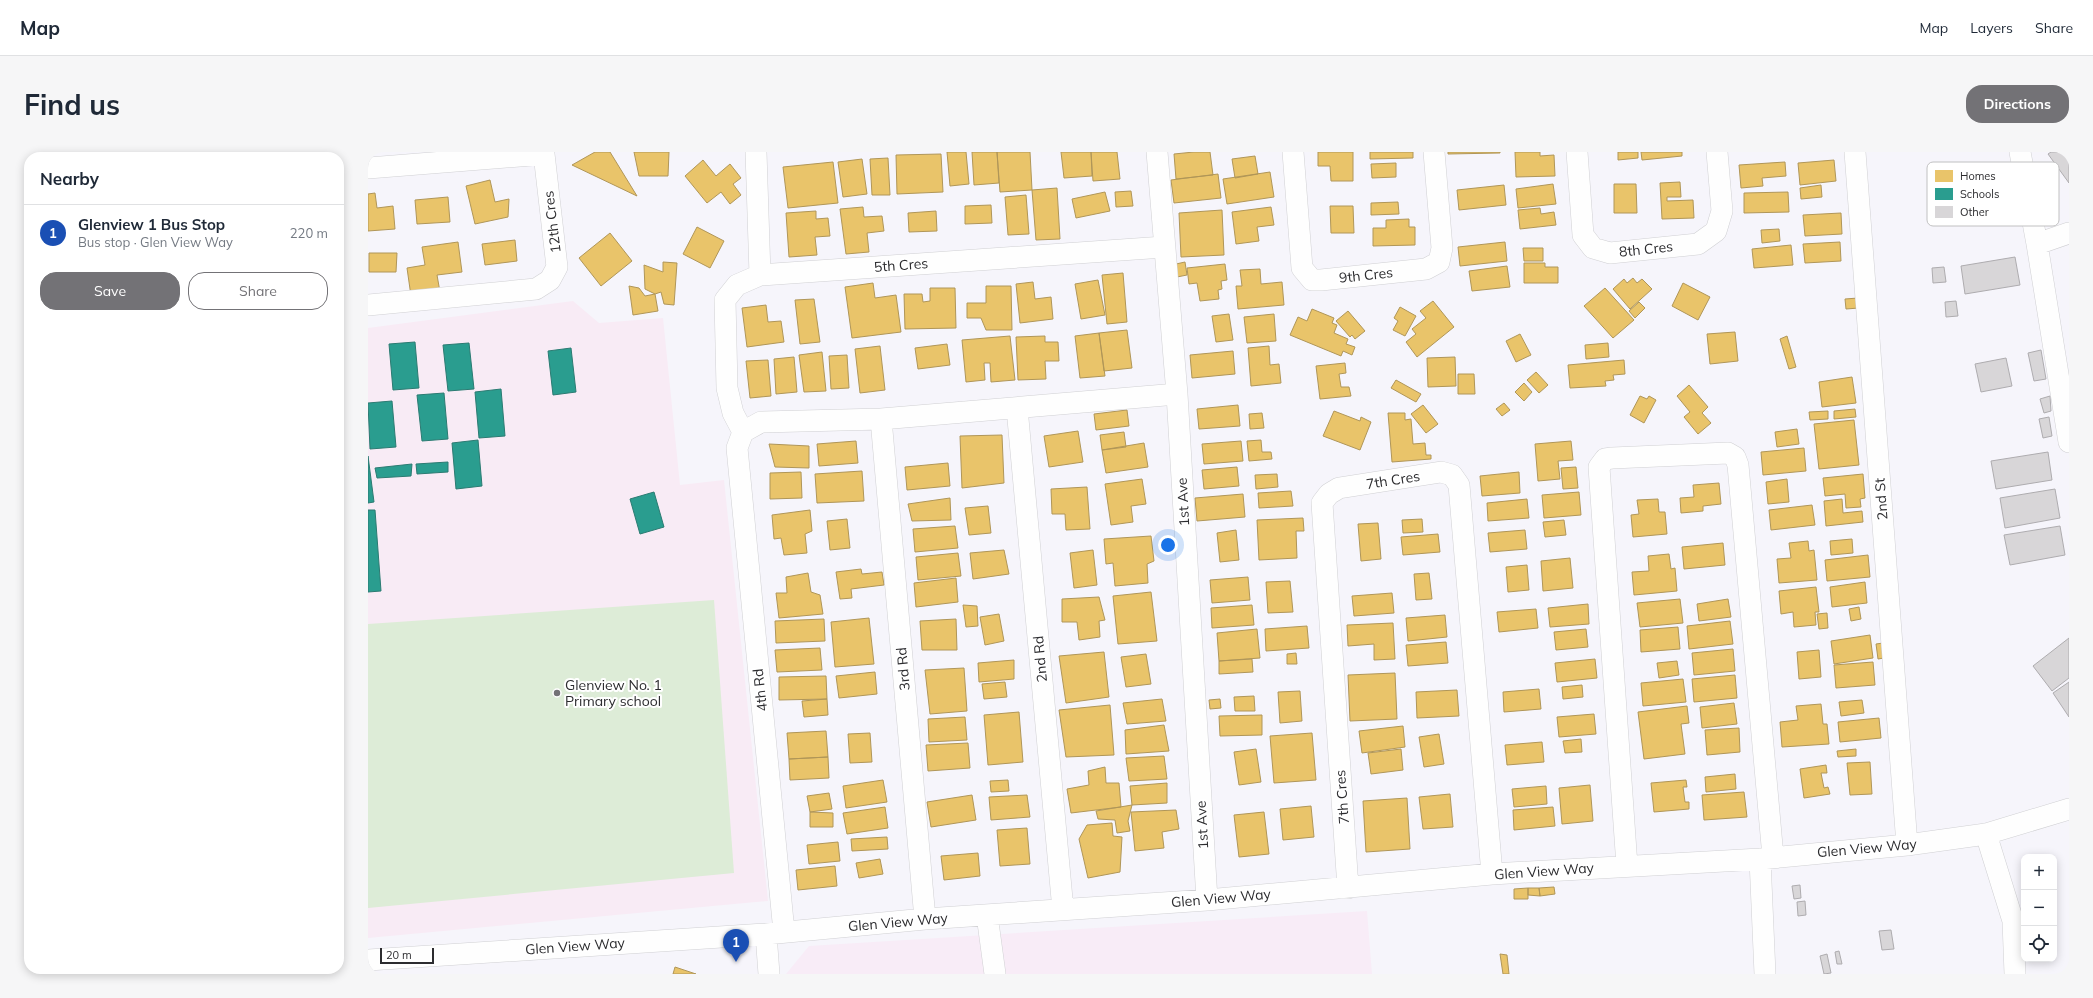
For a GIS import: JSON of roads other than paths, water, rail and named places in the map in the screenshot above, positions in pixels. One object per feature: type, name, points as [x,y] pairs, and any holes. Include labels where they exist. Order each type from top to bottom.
[{"type":"street","points":[[756,152],[760,275]]},
{"type":"street","name":"1st Ave","points":[[1157,152],[1177,394],[1207,900]]},
{"type":"street","name":"9th Cres","points":[[1294,152],[1302,268],[1312,280],[1321,280],[1426,269],[1439,262],[1442,248],[1434,152]]},
{"type":"street","name":"8th Cres","points":[[1577,152],[1583,235],[1593,248],[1610,253],[1698,244],[1716,231],[1722,211],[1717,152]]},
{"type":"street","name":"2nd St","points":[[1855,152],[1907,845]]},
{"type":"street","points":[[2020,152],[2022,162]]},
{"type":"street","name":"12th Cres","points":[[368,168],[544,154],[557,267],[550,280],[536,289],[368,305]]},
{"type":"street","points":[[2034,226],[2067,416],[2069,442]]},
{"type":"street","points":[[2037,244],[2069,233]]},
{"type":"street","name":"5th Cres","points":[[740,440],[727,388],[725,300],[737,285],[760,275],[1164,247]]},
{"type":"street","points":[[740,440],[761,422],[881,419],[1177,394]]},
{"type":"street","name":"2nd Rd","points":[[1017,408],[1063,910]]},
{"type":"street","name":"3rd Rd","points":[[881,419],[925,919]]},
{"type":"street","name":"4th Rd","points":[[740,440],[775,933],[769,974]]},
{"type":"street","points":[[1627,866],[1599,467],[1605,460],[1612,458],[1728,453],[1735,457],[1738,465],[1766,858],[1766,974]]},
{"type":"street","name":"7th Cres","points":[[1348,888],[1322,503],[1329,494],[1339,488],[1441,472],[1452,475],[1459,485],[1492,874]]},
{"type":"street","name":"Glen View Way","points":[[368,960],[775,933],[925,919],[1207,900],[1492,874],[1766,858],[1907,845],[1986,834],[2069,809]]},
{"type":"street","points":[[1986,834],[2013,921],[2015,974]]},
{"type":"street","points":[[987,915],[995,974]]},
{"type":"place","name":"Glenview No. 1 Primary school","points":[[557,693]]},
{"type":"place","name":"Glenview 1 Bus Stop","points":[[736,962]]}]
